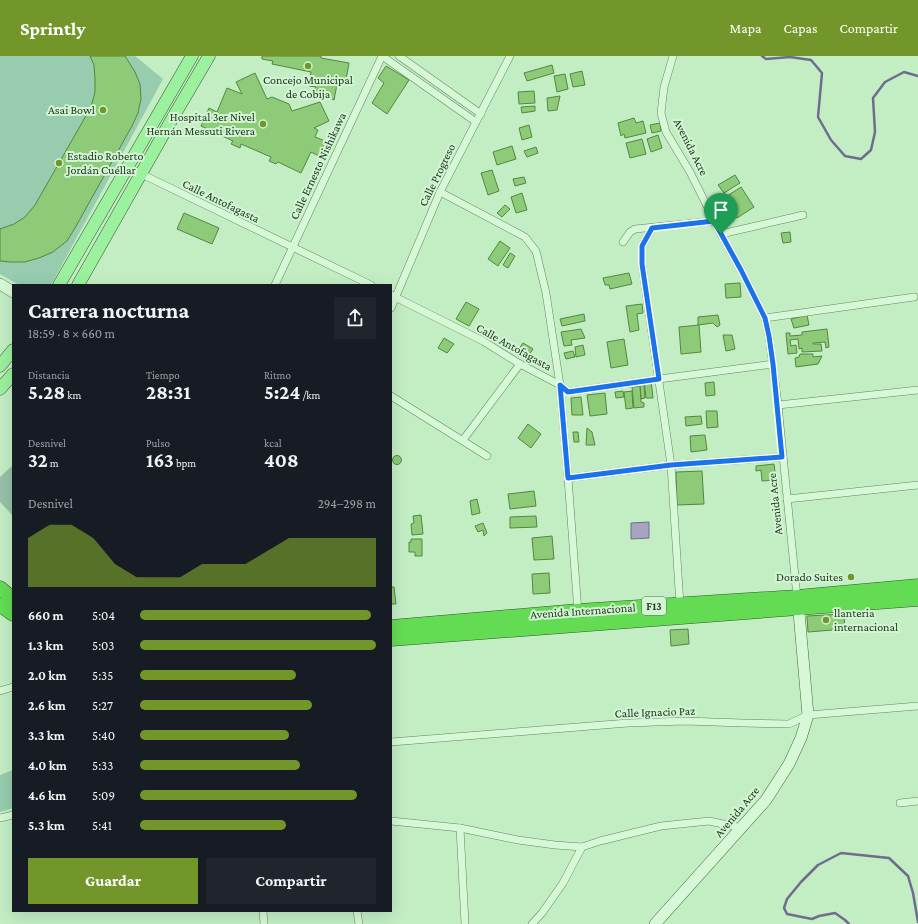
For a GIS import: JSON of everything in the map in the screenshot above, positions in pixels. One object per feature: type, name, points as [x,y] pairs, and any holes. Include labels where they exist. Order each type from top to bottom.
[{"type":"highway","name":"Avenida Internacional","points":[[392,627],[579,618],[798,602],[918,586]]},
{"type":"highway","name":"Avenida Internacional","points":[[392,639],[680,605],[918,599]]},
{"type":"highway","points":[[4,600],[12,612]]},
{"type":"main road","points":[[60,284],[192,56]]},
{"type":"main road","points":[[79,284],[209,56]]},
{"type":"main road","points":[[0,284],[12,291]]},
{"type":"main road","points":[[0,366],[12,351]]},
{"type":"main road","points":[[0,389],[12,375]]},
{"type":"main road","name":"Avenida Acre","points":[[655,924],[766,800],[789,764],[801,738],[808,715],[798,602]]},
{"type":"street","points":[[382,56],[476,122]]},
{"type":"street","name":"Calle Ernesto Nishikawa","points":[[274,284],[382,56]]},
{"type":"street","points":[[399,56],[481,114]]},
{"type":"street","name":"Calle Progreso","points":[[393,296],[440,192],[510,56]]},
{"type":"street","name":"Avenida Acre","points":[[672,56],[664,88],[661,113],[666,132],[690,172],[765,318],[769,336],[778,405],[782,457],[798,602]]},
{"type":"street","name":"Calle Antofagasta","points":[[127,167],[369,284]]},
{"type":"street","points":[[440,192],[525,237],[536,251],[546,292],[560,385],[579,618]]},
{"type":"street","points":[[721,234],[803,215]]},
{"type":"street","points":[[623,242],[630,232],[635,229],[714,221]]},
{"type":"street","points":[[652,228],[642,246],[642,264],[671,465],[680,605]]},
{"type":"street","name":"Calle Antofagasta","points":[[393,296],[483,341],[520,364],[560,385],[568,392],[773,364]]},
{"type":"street","points":[[765,318],[914,297]]},
{"type":"street","points":[[462,440],[520,364]]},
{"type":"street","points":[[778,405],[918,390]]},
{"type":"street","points":[[392,397],[487,456]]},
{"type":"street","points":[[568,478],[671,465],[782,457]]},
{"type":"street","points":[[787,500],[918,485]]},
{"type":"street","points":[[0,691],[12,688]]},
{"type":"street","name":"Calle Ignacio Paz","points":[[392,742],[628,723],[685,721],[789,724],[808,715],[918,706]]},
{"type":"street","points":[[900,803],[918,802]]},
{"type":"street","points":[[0,818],[12,815]]},
{"type":"street","points":[[392,821],[460,828],[518,840],[582,847],[661,826],[709,821],[742,828]]},
{"type":"street","points":[[460,828],[465,924]]},
{"type":"street","points":[[532,924],[542,913],[563,883],[582,847]]},
{"type":"street","points":[[263,912],[264,924]]},
{"type":"street","points":[[357,912],[359,924]]},
{"type":"green space","name":"Estadio Roberto Jordán Cuéllar","points":[[0,56],[135,56],[163,79],[52,284],[17,284],[0,274]]},
{"type":"green space","points":[[12,466],[12,515],[0,502],[0,477]]},
{"type":"green space","points":[[12,770],[12,808],[0,812],[0,775]]},
{"type":"water","points":[[649,522],[649,538],[631,539],[631,523]]},
{"type":"building","name":"Estadio Roberto Jordán Cuéllar","points":[[90,56],[125,56],[135,72],[140,84],[141,99],[138,113],[67,241],[53,252],[39,258],[25,262],[0,261],[0,229],[14,224],[25,217],[35,205],[91,107],[95,92],[95,79],[94,65]]},
{"type":"building","points":[[262,56],[321,56],[321,58],[349,63],[346,80],[338,79],[334,100],[315,90],[316,87],[309,86],[311,72],[272,64],[273,61],[262,59]]},
{"type":"building","points":[[552,65],[554,73],[527,81],[524,73]]},
{"type":"building","points":[[386,66],[409,80],[387,114],[372,103],[384,83],[378,78]]},
{"type":"building","points":[[582,71],[585,85],[573,87],[570,74]]},
{"type":"building","name":"Hospital 3er Nivel Hernán Messuti Rivera","points":[[255,73],[267,99],[272,97],[289,104],[292,111],[320,102],[329,121],[314,128],[318,130],[315,137],[325,141],[319,156],[311,152],[301,173],[278,162],[276,164],[269,161],[271,157],[241,144],[240,148],[231,144],[233,141],[201,126],[209,108],[217,112],[227,88],[242,94],[236,82]]},
{"type":"building","points":[[565,74],[568,89],[557,92],[554,76]]},
{"type":"building","points":[[534,91],[535,103],[519,104],[518,92]]},
{"type":"building","points":[[560,96],[557,110],[548,111],[547,98]]},
{"type":"building","points":[[535,106],[535,111],[522,113],[521,107]]},
{"type":"building","points":[[634,118],[636,123],[643,121],[646,133],[625,138],[624,134],[621,136],[618,123]]},
{"type":"building","points":[[660,123],[661,131],[652,133],[650,125]]},
{"type":"building","points":[[529,125],[532,137],[522,140],[519,128]]},
{"type":"building","points":[[658,135],[662,148],[651,152],[647,139]]},
{"type":"building","points":[[642,139],[646,154],[630,158],[626,143]]},
{"type":"building","points":[[512,146],[516,159],[497,165],[493,152]]},
{"type":"building","points":[[536,147],[538,153],[527,157],[524,151]]},
{"type":"building","points":[[492,170],[499,191],[488,195],[481,173]]},
{"type":"building","points":[[735,175],[740,183],[724,193],[718,185]]},
{"type":"building","points":[[524,177],[526,183],[515,186],[513,179]]},
{"type":"building","points":[[741,187],[754,207],[737,218],[724,198]]},
{"type":"building","points":[[522,193],[527,210],[516,213],[511,197]]},
{"type":"building","points":[[505,205],[510,209],[502,217],[497,213]]},
{"type":"building","points":[[184,213],[219,228],[212,244],[177,229]]},
{"type":"building","points":[[790,232],[791,242],[783,243],[781,233]]},
{"type":"building","points":[[500,241],[510,248],[498,266],[488,259]]},
{"type":"building","points":[[510,253],[515,256],[508,268],[503,265]]},
{"type":"building","points":[[629,273],[632,284],[610,289],[609,285],[605,285],[603,278]]},
{"type":"building","points":[[740,283],[741,297],[726,298],[725,284]]},
{"type":"building","points":[[466,302],[479,309],[469,326],[456,319]]},
{"type":"building","points":[[642,304],[643,313],[637,314],[639,330],[630,332],[626,306]]},
{"type":"building","points":[[584,314],[585,321],[562,326],[560,319]]},
{"type":"building","points":[[718,315],[720,325],[717,327],[713,323],[698,325],[698,317]]},
{"type":"building","points":[[807,315],[809,325],[794,328],[791,319]]},
{"type":"building","points":[[699,325],[701,352],[681,354],[679,327]]},
{"type":"building","points":[[581,329],[585,338],[571,340],[572,345],[564,346],[561,332]]},
{"type":"building","points":[[827,329],[829,347],[826,348],[825,342],[813,343],[821,344],[822,351],[802,352],[802,348],[799,349],[798,339],[790,340],[791,346],[796,345],[797,353],[788,354],[786,333],[790,333],[790,336],[802,335],[802,332]]},
{"type":"building","points":[[723,335],[732,335],[735,349],[726,351]]},
{"type":"building","points":[[444,338],[454,344],[447,353],[438,348]]},
{"type":"building","points":[[624,339],[628,365],[611,368],[607,342]]},
{"type":"building","points":[[523,343],[533,349],[526,360],[516,353]]},
{"type":"building","points":[[583,345],[585,355],[576,357],[575,347]]},
{"type":"building","points":[[573,351],[575,357],[566,359],[564,353]]},
{"type":"building","points":[[800,354],[813,354],[813,357],[822,356],[818,364],[796,367],[795,358],[799,357]]},
{"type":"building","points":[[651,380],[653,398],[646,398],[644,381]]},
{"type":"building","points":[[714,382],[715,395],[706,396],[705,383]]},
{"type":"building","points":[[644,384],[645,398],[641,399],[640,385]]},
{"type":"building","points":[[640,386],[641,402],[644,403],[644,407],[634,408],[632,387]]},
{"type":"building","points":[[623,391],[624,397],[616,398],[615,392]]},
{"type":"building","points":[[632,391],[633,408],[626,409],[624,392]]},
{"type":"building","points":[[605,393],[607,414],[590,416],[587,395]]},
{"type":"building","points":[[581,397],[583,415],[572,415],[571,398]]},
{"type":"building","points":[[706,411],[717,411],[718,427],[707,428]]},
{"type":"building","points":[[701,416],[702,424],[686,426],[685,417]]},
{"type":"building","points":[[528,424],[541,434],[531,448],[518,438]]},
{"type":"building","points":[[587,428],[592,432],[595,445],[586,445]]},
{"type":"building","points":[[573,432],[578,432],[579,442],[574,442]]},
{"type":"building","points":[[705,435],[707,450],[691,452],[690,436]]},
{"type":"building","points":[[395,456],[399,456],[401,460],[399,464],[395,464],[393,462],[393,458]]},
{"type":"building","points":[[774,464],[776,480],[762,481],[761,470],[756,471],[756,466]]},
{"type":"building","points":[[702,471],[704,504],[677,505],[676,472]]},
{"type":"building","points":[[534,491],[536,506],[510,509],[508,494]]},
{"type":"building","points":[[477,499],[480,513],[472,515],[470,501]]},
{"type":"building","points":[[421,515],[423,534],[412,535],[411,524],[414,523],[413,516]]},
{"type":"building","points":[[536,516],[537,527],[510,528],[510,517]]},
{"type":"building","points":[[483,523],[487,533],[484,536],[483,530],[478,532],[475,526]]},
{"type":"building","points":[[552,536],[554,559],[534,560],[532,538]]},
{"type":"building","points":[[411,539],[422,539],[422,556],[415,556],[415,552],[409,552],[409,542],[411,542]]},
{"type":"building","points":[[549,573],[550,593],[533,594],[532,574]]},
{"type":"building","points":[[392,587],[394,587],[396,604],[392,604]]},
{"type":"building","name":"llanteria internacional","points":[[844,614],[845,629],[808,632],[807,616]]},
{"type":"building","points":[[688,629],[689,644],[671,646],[670,630]]},
{"type":"waterway","points":[[762,56],[766,59],[790,57],[811,60],[822,73],[818,117],[831,140],[845,156],[861,159],[871,150],[875,132],[873,98],[885,82],[904,72],[918,76]]},
{"type":"waterway","points":[[849,924],[835,913],[812,919],[787,914],[784,908],[787,899],[818,865],[841,853],[889,858],[908,876],[913,893],[918,922]]},
{"type":"place","name":"Concejo Municipal de Cobija","points":[[308,66]]},
{"type":"place","name":"Asai Bowl","points":[[103,110]]},
{"type":"place","name":"Hospital 3er Nivel Hernán Messuti Rivera","points":[[263,124]]},
{"type":"place","name":"Estadio Roberto Jordán Cuéllar","points":[[59,163]]},
{"type":"place","name":"Dorado Suites","points":[[851,577]]},
{"type":"place","name":"llanteria internacional","points":[[826,620]]},
{"type":"route","points":[[714,221],[721,234],[765,318],[773,364],[782,457],[671,465],[568,478],[560,385],[568,392],[659,379],[642,264],[642,246],[652,228],[714,221]]}]
